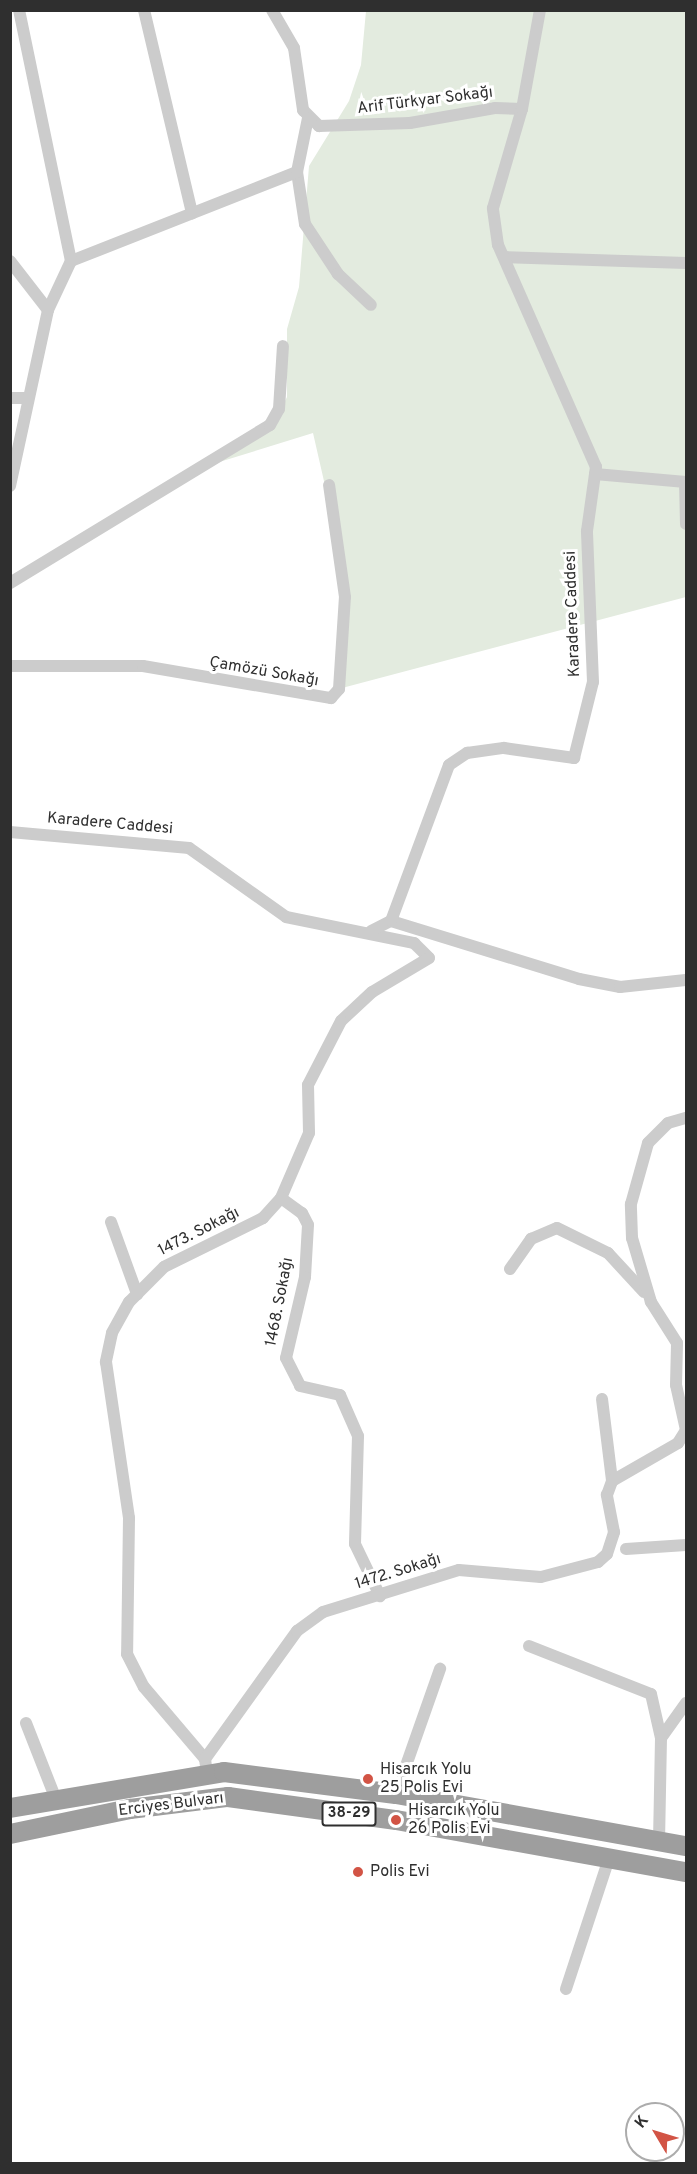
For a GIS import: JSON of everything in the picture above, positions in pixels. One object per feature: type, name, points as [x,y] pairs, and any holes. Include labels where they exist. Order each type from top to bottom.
[{"type":"highway","name":"Erciyes Bulvarı","points":[[10,1808],[206,1766],[396,1794],[658,1845],[687,1846]]},
{"type":"highway","name":"Erciyes Bulvarı","points":[[10,1834],[130,1809],[228,1797],[396,1820],[608,1861],[687,1872]]},
{"type":"street","points":[[10,486],[27,398],[48,310],[71,261],[19,10]]},
{"type":"street","points":[[144,10],[192,213]]},
{"type":"street","points":[[272,10],[294,48],[308,118],[297,172],[305,224],[338,274],[371,305]]},
{"type":"street","name":"Karadere Caddesi","points":[[392,921],[444,775],[457,758],[504,748],[565,761],[579,751],[593,682],[587,531],[595,474],[556,370],[504,257],[493,208],[522,109],[540,10]]},
{"type":"street","name":"Arif Türkyar Sokağı","points":[[308,118],[330,129],[522,109]]},
{"type":"street","points":[[71,261],[297,172]]},
{"type":"street","points":[[504,257],[687,263]]},
{"type":"street","points":[[10,261],[48,310]]},
{"type":"street","points":[[10,583],[270,425],[279,409],[283,346]]},
{"type":"street","points":[[10,398],[27,398]]},
{"type":"street","points":[[595,474],[686,482],[687,524]]},
{"type":"street","name":"Çamözü Sokağı","points":[[10,666],[143,666],[331,698],[339,689],[345,597],[329,485]]},
{"type":"street","name":"Karadere Caddesi","points":[[10,832],[189,848],[286,917],[371,931]]},
{"type":"street","points":[[371,931],[392,921],[579,979],[620,987],[687,980]]},
{"type":"street","name":"1473. Sokağı","points":[[206,1766],[144,1687],[128,1654],[129,1518],[106,1362],[112,1333],[137,1294],[164,1267],[263,1218],[281,1198],[309,1133],[308,1085],[341,1021],[372,992],[429,960],[414,944],[371,931]]},
{"type":"street","points":[[651,1302],[632,1238],[637,1171],[656,1132],[687,1118]]},
{"type":"street","name":"1468. Sokağı","points":[[281,1198],[302,1213],[308,1225],[305,1277],[286,1358],[300,1386],[340,1395],[358,1436],[355,1544],[380,1596]]},
{"type":"street","points":[[111,1222],[137,1294]]},
{"type":"street","points":[[510,1269],[531,1239],[549,1229],[565,1230],[628,1269],[682,1342],[676,1385],[685,1436],[612,1481]]},
{"type":"street","name":"1472. Sokağı","points":[[206,1766],[297,1631],[323,1612],[459,1570],[541,1577],[598,1562],[612,1544],[607,1495],[612,1481],[602,1399]]},
{"type":"street","points":[[626,1549],[687,1545]]},
{"type":"street","points":[[530,1646],[651,1694],[661,1738],[658,1845]]},
{"type":"street","points":[[396,1794],[440,1669]]},
{"type":"street","points":[[661,1738],[687,1704]]},
{"type":"street","points":[[26,1723],[55,1797]]},
{"type":"street","points":[[566,1989],[608,1861]]},
{"type":"shaded area","points":[[366,11],[686,11],[686,597],[342,688],[350,595],[313,433],[216,463],[281,409],[287,397],[287,329],[299,287],[309,166],[349,101],[361,65]]},
{"type":"place","name":"Hisarcık Yolu 25 Polis Evi","points":[[368,1779]]},
{"type":"place","name":"Hisarcık Yolu 26 Polis Evi","points":[[396,1820]]},
{"type":"place","name":"Polis Evi","points":[[358,1872]]}]
